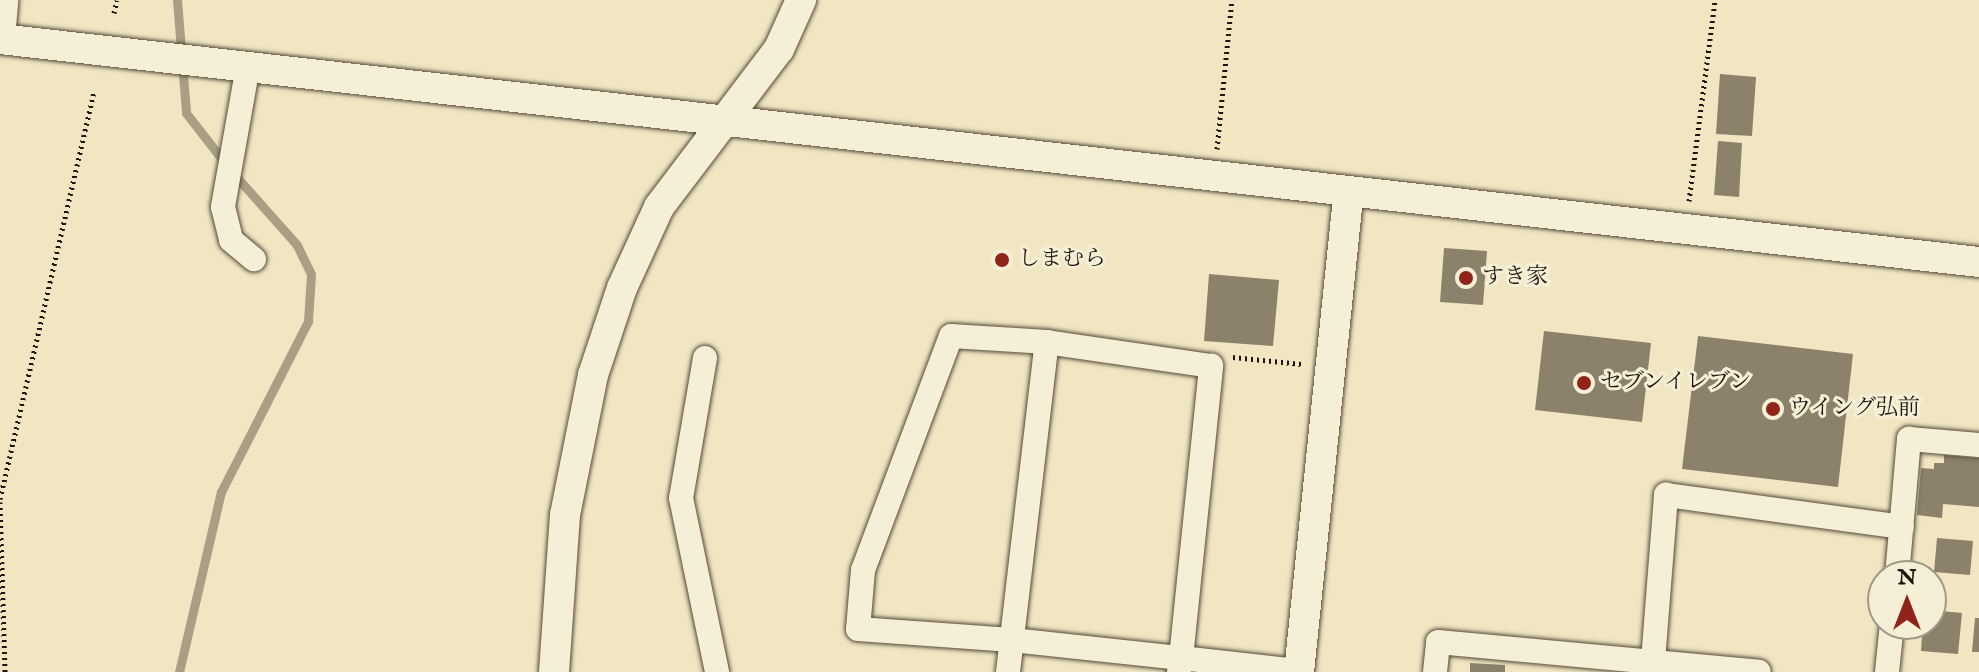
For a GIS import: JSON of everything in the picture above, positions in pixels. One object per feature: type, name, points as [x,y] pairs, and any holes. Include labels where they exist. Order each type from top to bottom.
[{"type":"street","points":[[3,0],[0,38],[1214,178],[1979,262]]},
{"type":"street","points":[[554,672],[565,515],[593,375],[622,288],[659,207],[779,49],[801,0]]},
{"type":"street","points":[[248,66],[223,207],[231,240],[254,259]]},
{"type":"street","points":[[1180,665],[1211,366],[1047,342],[951,336],[863,570],[858,629],[1012,640],[1180,665],[1299,671],[1349,192]]},
{"type":"street","points":[[1008,672],[1047,342]]},
{"type":"street","points":[[705,358],[681,498],[717,672]]},
{"type":"street","points":[[1899,560],[1909,439],[1979,445]]},
{"type":"street","points":[[1653,661],[1666,495],[1902,527]]},
{"type":"street","points":[[1887,672],[1890,640]]},
{"type":"street","points":[[1435,672],[1438,642],[1759,672]]},
{"type":"path","points":[[114,13],[117,0]]},
{"type":"path","points":[[1214,178],[1232,0]]},
{"type":"path","points":[[1685,229],[1715,0]]},
{"type":"path","points":[[5,672],[0,500],[94,91]]},
{"type":"path","points":[[1211,366],[1224,357],[1302,364]]},
{"type":"building","points":[[1720,74],[1756,77],[1752,136],[1716,134]]},
{"type":"building","points":[[1718,141],[1742,143],[1739,197],[1714,195]]},
{"type":"building","points":[[1444,248],[1487,251],[1483,305],[1440,302]]},
{"type":"building","points":[[1209,274],[1279,280],[1273,346],[1204,341]]},
{"type":"building","points":[[1544,331],[1651,343],[1642,422],[1535,410]]},
{"type":"building","points":[[1698,336],[1853,354],[1838,487],[1682,469]]},
{"type":"building","points":[[1944,455],[1979,458],[1979,507],[1943,504],[1942,518],[1917,515],[1921,468],[1934,469],[1934,463],[1944,463]]},
{"type":"building","points":[[1937,538],[1973,541],[1970,575],[1947,573],[1947,560],[1935,560]]},
{"type":"building","points":[[1947,612],[1962,613],[1958,654],[1921,651],[1922,640],[1947,640]]},
{"type":"building","points":[[1975,618],[1979,618],[1979,652],[1972,652]]},
{"type":"building","points":[[1470,663],[1505,665],[1505,672],[1470,672]]},
{"type":"waterway","points":[[177,0],[186,113],[225,163]]},
{"type":"waterway","points":[[179,672],[221,492],[308,321],[311,274],[297,245],[234,174]]},
{"type":"place","name":"しまむら","points":[[1002,260]]},
{"type":"place","name":"すき家","points":[[1466,278]]},
{"type":"place","name":"セブンイレブン","points":[[1584,383]]},
{"type":"place","name":"ウイング弘前","points":[[1773,409]]}]
